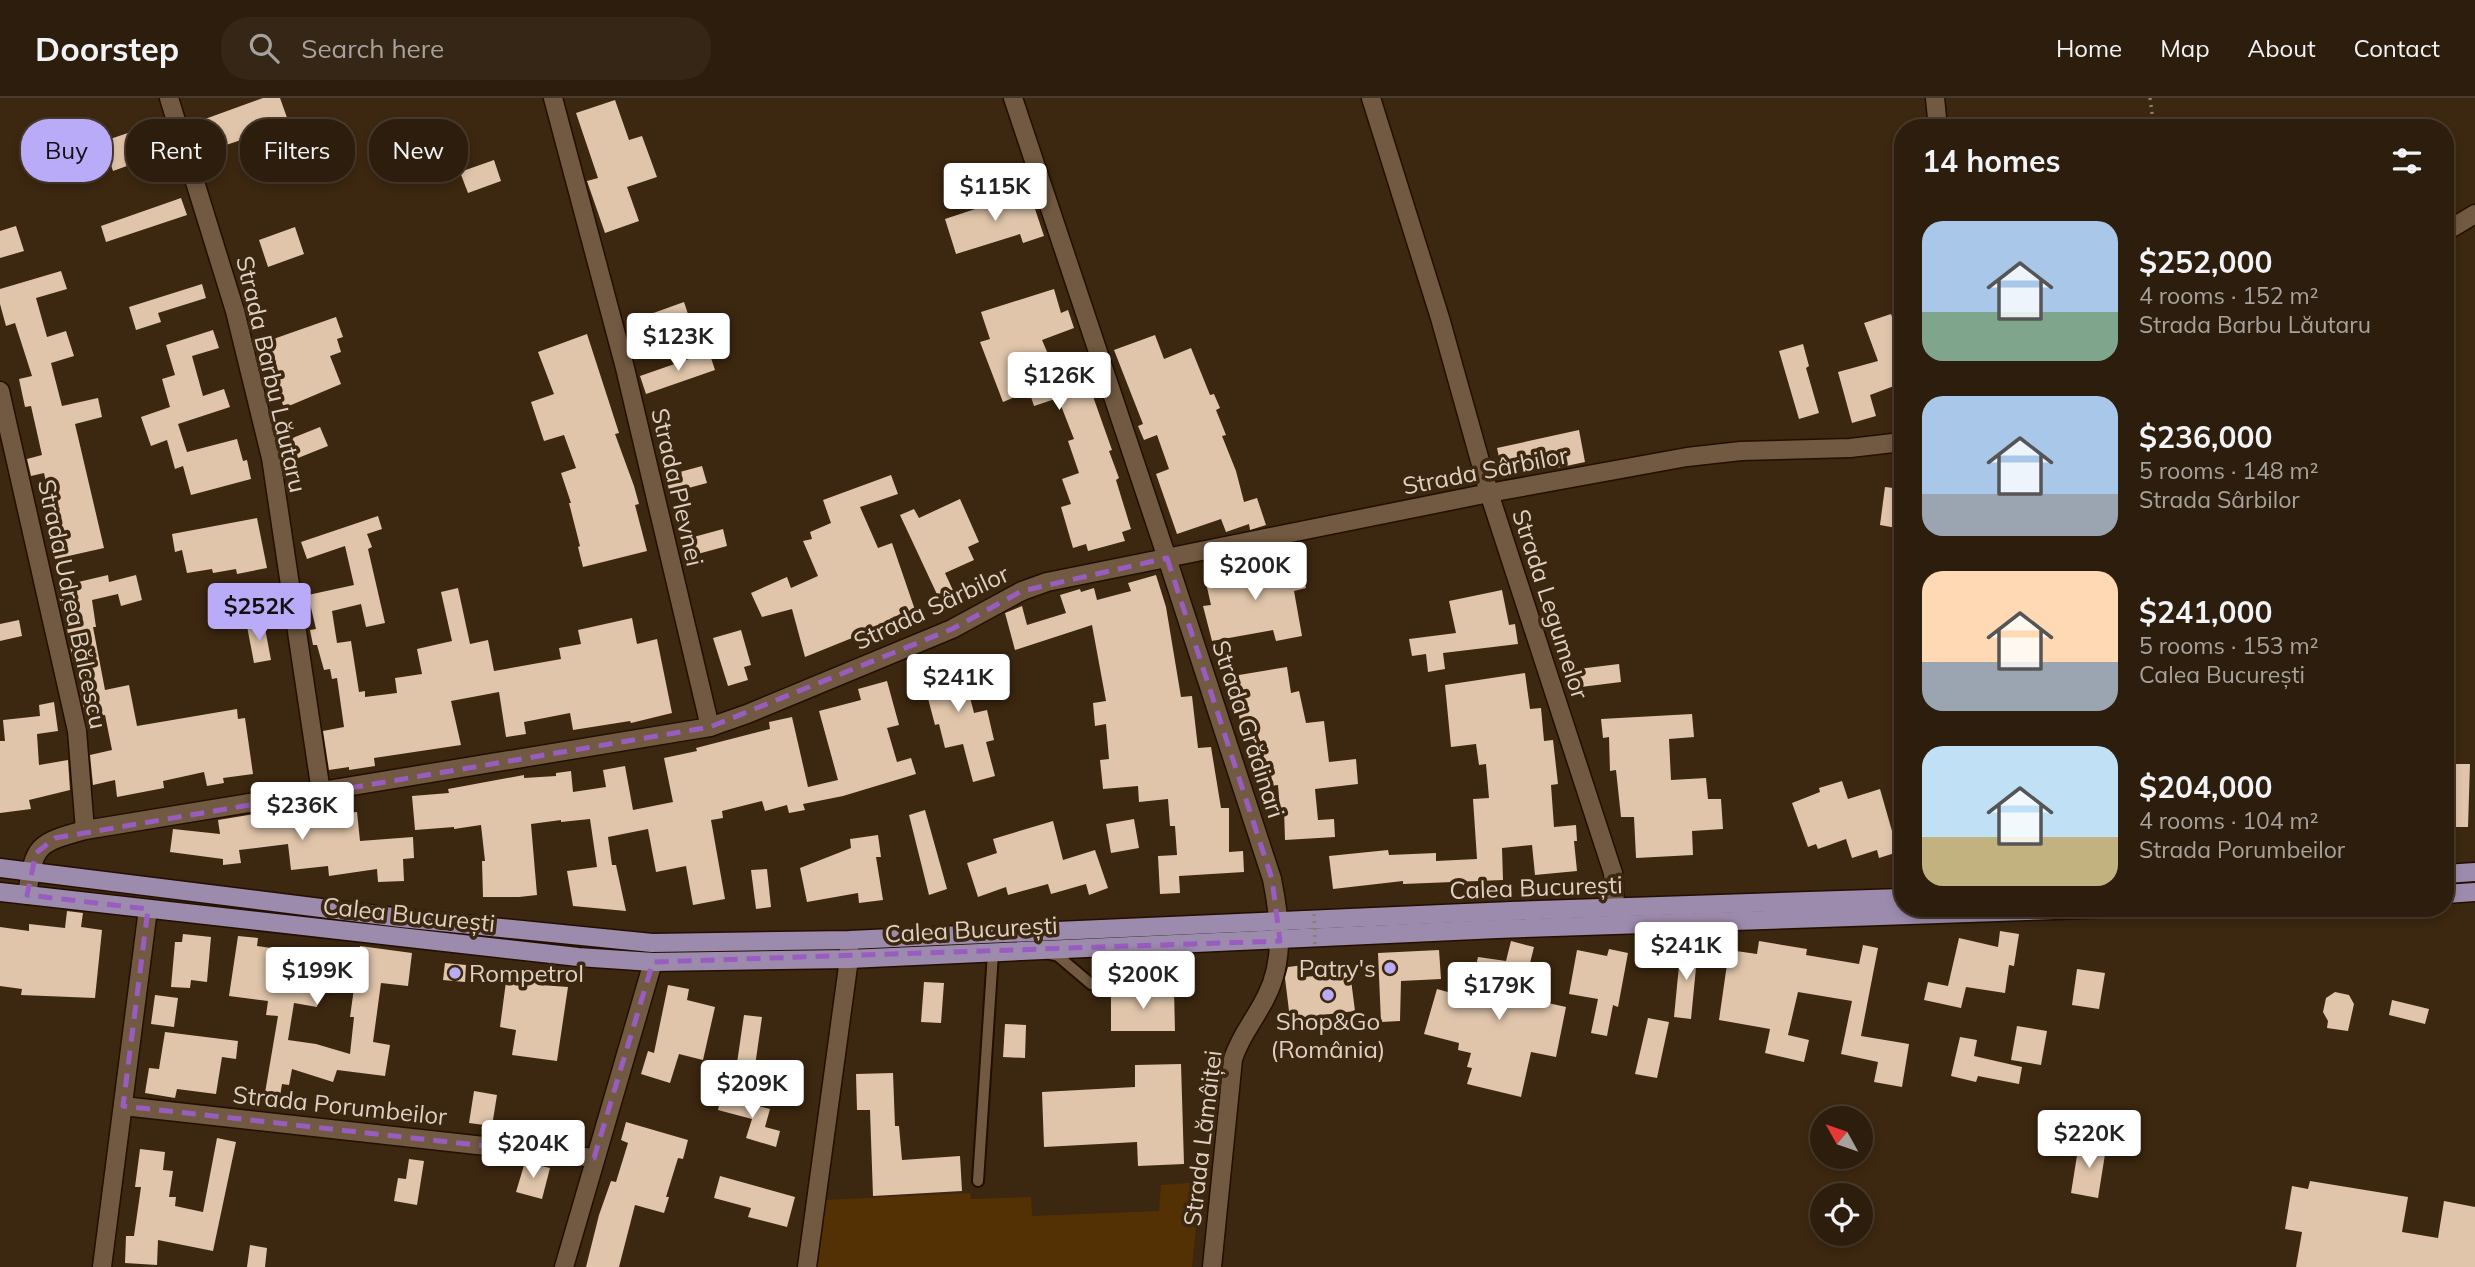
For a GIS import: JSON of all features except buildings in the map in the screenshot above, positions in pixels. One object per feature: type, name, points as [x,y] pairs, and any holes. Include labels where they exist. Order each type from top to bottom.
[{"type":"main road","name":"Calea București","points":[[0,868],[401,918],[652,943],[1497,929],[1616,917],[1894,899]]},
{"type":"main road","points":[[2454,873],[2475,872]]},
{"type":"main road","name":"Calea București","points":[[0,892],[566,956],[653,962],[849,959],[1035,951],[1192,942],[1279,932]]},
{"type":"main road","points":[[2454,893],[2475,892]]},
{"type":"main road","name":"Calea București","points":[[1616,917],[1894,912]]},
{"type":"main road","points":[[652,943],[653,962]]},
{"type":"street","name":"Strada Barbu Lăutaru","points":[[169,98],[235,311],[271,458],[321,792]]},
{"type":"street","name":"Strada Plevnei","points":[[553,98],[625,368],[710,727]]},
{"type":"street","name":"Strada Grădinari","points":[[1013,98],[1272,880],[1279,932]]},
{"type":"street","name":"Strada Legumelor","points":[[1371,98],[1440,318],[1489,494],[1614,873],[1616,917]]},
{"type":"street","points":[[1935,98],[1937,119]]},
{"type":"street","points":[[2454,227],[2475,214]]},
{"type":"street","name":"Strada Udrea Bălcescu","points":[[0,391],[77,731],[85,830]]},
{"type":"street","name":"Strada Sârbilor","points":[[27,895],[36,853],[44,843],[85,830],[710,727],[952,629],[1010,597],[1047,582],[1687,457],[1741,451],[1850,448],[1894,443]]},
{"type":"street","points":[[102,1267],[148,909]]},
{"type":"street","name":"Strada Lămâiței","points":[[1212,1267],[1233,1059],[1239,1040],[1266,998],[1279,959],[1279,932]]},
{"type":"street","points":[[807,1267],[849,959],[849,940]]},
{"type":"street","points":[[564,1267],[653,962]]},
{"type":"street","name":"Strada Porumbeilor","points":[[123,1106],[594,1158]]},
{"type":"lane","points":[[1035,951],[1058,956],[1091,984],[1158,982],[1174,956],[1192,942]]},
{"type":"lane","points":[[978,1181],[993,953]]},
{"type":"path","points":[[2150,98],[2153,119]]},
{"type":"path","points":[[1314,914],[1315,946]]},
{"type":"highlighted area","points":[[1167,558],[1272,879],[1280,941],[653,962],[594,1158],[123,1106],[148,909],[27,895],[36,853],[55,838],[710,727],[952,629],[1022,591]]},
{"type":"shaded area","points":[[1201,1182],[1192,1267],[816,1267],[825,1200],[970,1193],[971,1199],[1031,1197],[1032,1216],[1159,1211],[1161,1185]]},
{"type":"place","name":"Patry's","points":[[1390,968]]},
{"type":"place","name":"Rompetrol","points":[[455,973]]},
{"type":"place","name":"Shop&Go (România)","points":[[1328,995]]}]
